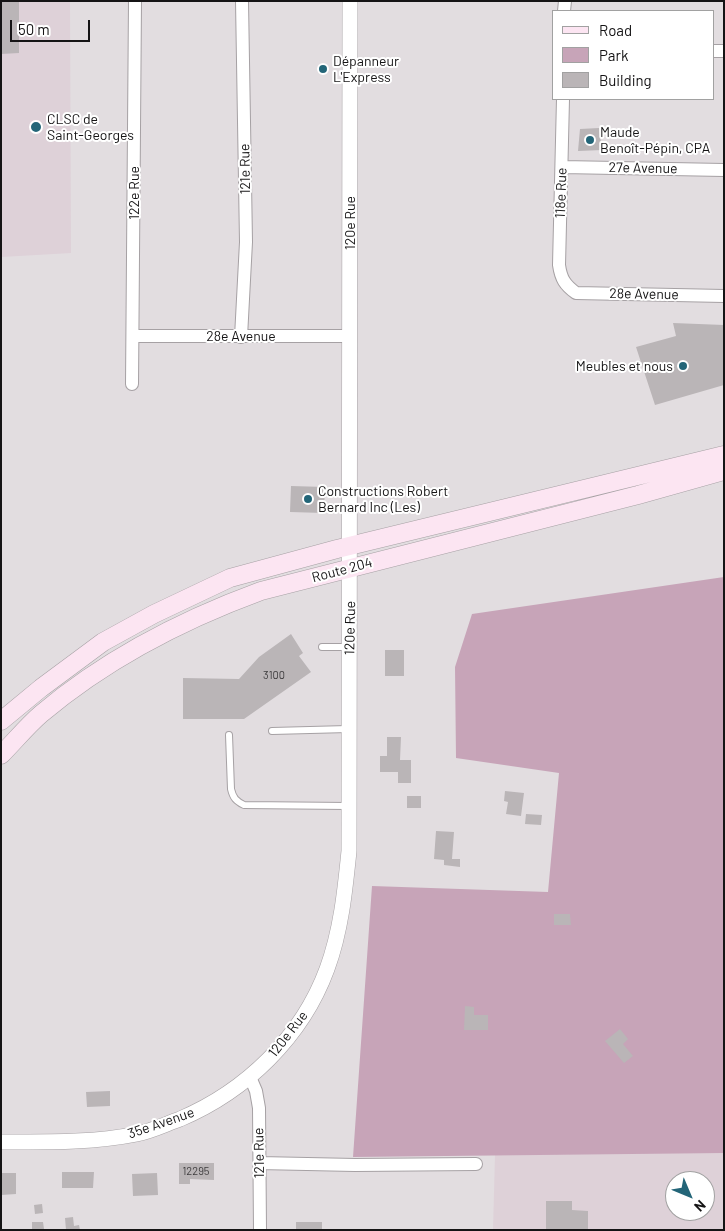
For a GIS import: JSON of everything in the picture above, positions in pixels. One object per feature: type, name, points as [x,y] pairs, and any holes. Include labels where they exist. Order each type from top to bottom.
[{"type":"main road","name":"Route 204","points":[[1,722],[41,688],[103,642],[154,614],[230,578],[457,519],[724,455]]},
{"type":"main road","name":"Route 204","points":[[1,756],[39,715],[87,677],[169,630],[221,606],[261,591],[638,495],[724,471]]},
{"type":"street","name":"122e Rue","points":[[132,384],[134,1]]},
{"type":"street","name":"121e Rue","points":[[241,337],[246,242],[242,1]]},
{"type":"street","name":"120e Rue","points":[[250,1077],[294,1029],[313,1001],[327,970],[338,934],[345,900],[350,806],[350,1]]},
{"type":"street","name":"118e Rue","points":[[562,100],[559,265],[560,276],[567,286]]},
{"type":"street","name":"27e Avenue","points":[[562,167],[724,170]]},
{"type":"street","name":"28e Avenue","points":[[567,286],[576,293],[724,296]]},
{"type":"street","name":"28e Avenue","points":[[133,336],[350,336]]},
{"type":"street","name":"121e Rue","points":[[250,1077],[256,1091],[259,1108],[260,1230]]},
{"type":"street","name":"35e Avenue","points":[[1,1142],[107,1139],[140,1133],[218,1101],[250,1077]]},
{"type":"street","points":[[259,1163],[355,1165],[476,1164]]},
{"type":"lane","points":[[322,647],[350,647]]},
{"type":"lane","points":[[272,731],[350,730]]},
{"type":"lane","points":[[229,736],[232,796],[244,805],[350,806]]},
{"type":"shaded area","name":"CLSC de Saint-Georges","points":[[1,1],[70,1],[71,253],[1,257]]},
{"type":"shaded area","points":[[724,1152],[724,1230],[493,1230],[495,1155]]},
{"type":"green space","points":[[724,577],[724,1153],[353,1157],[372,886],[548,892],[559,773],[456,758],[455,667],[472,614]]},
{"type":"building","points":[[1,1],[19,1],[19,53],[1,54]]},
{"type":"building","name":"Maude Benoît-Pépin, CPA","points":[[599,128],[602,150],[578,151],[580,129]]},
{"type":"building","name":"Meubles et nous","points":[[673,323],[724,325],[724,385],[655,405],[636,347],[676,336]]},
{"type":"building","name":"Constructions Robert Bernard Inc (Les)","points":[[291,486],[325,487],[324,513],[290,512]]},
{"type":"building","points":[[291,634],[303,653],[299,656],[311,672],[244,719],[183,719],[183,678],[239,679],[259,657]]},
{"type":"building","points":[[385,650],[404,650],[404,676],[385,676]]},
{"type":"building","points":[[387,737],[401,737],[400,760],[411,760],[411,783],[398,783],[398,772],[380,772],[380,756],[387,756]]},
{"type":"building","points":[[505,791],[524,793],[521,816],[506,814],[508,802],[504,801]]},
{"type":"building","points":[[407,796],[421,796],[421,808],[407,808]]},
{"type":"building","points":[[526,814],[542,815],[541,825],[525,824]]},
{"type":"building","points":[[436,831],[454,832],[452,859],[460,859],[460,867],[444,865],[444,860],[434,859]]},
{"type":"building","points":[[554,914],[570,914],[571,925],[554,925]]},
{"type":"building","points":[[465,1006],[474,1007],[474,1015],[488,1015],[488,1030],[464,1030]]},
{"type":"building","points":[[620,1029],[628,1039],[623,1044],[633,1056],[624,1063],[605,1041]]},
{"type":"building","points":[[110,1091],[110,1106],[87,1107],[86,1092]]},
{"type":"building","points":[[179,1163],[214,1163],[214,1180],[190,1179],[190,1184],[179,1184]]},
{"type":"building","points":[[62,1172],[94,1172],[93,1188],[62,1188]]},
{"type":"building","points":[[1,1173],[16,1173],[16,1194],[1,1195]]},
{"type":"building","points":[[157,1173],[158,1195],[133,1196],[132,1174]]},
{"type":"building","points":[[546,1201],[572,1201],[572,1210],[588,1211],[588,1230],[546,1230]]},
{"type":"building","points":[[42,1204],[43,1213],[35,1214],[34,1205]]},
{"type":"building","points":[[73,1217],[74,1226],[79,1225],[80,1230],[66,1230],[65,1218]]},
{"type":"building","points":[[32,1222],[43,1222],[44,1229],[32,1229]]},
{"type":"building","points":[[296,1222],[322,1222],[322,1230],[296,1230]]},
{"type":"place","name":"Dépanneur L'Express","points":[[323,69]]},
{"type":"place","name":"CLSC de Saint-Georges","points":[[36,127]]},
{"type":"place","name":"Maude Benoît-Pépin, CPA","points":[[590,140]]},
{"type":"place","name":"Meubles et nous","points":[[683,366]]},
{"type":"place","name":"Constructions Robert Bernard Inc (Les)","points":[[308,499]]}]
